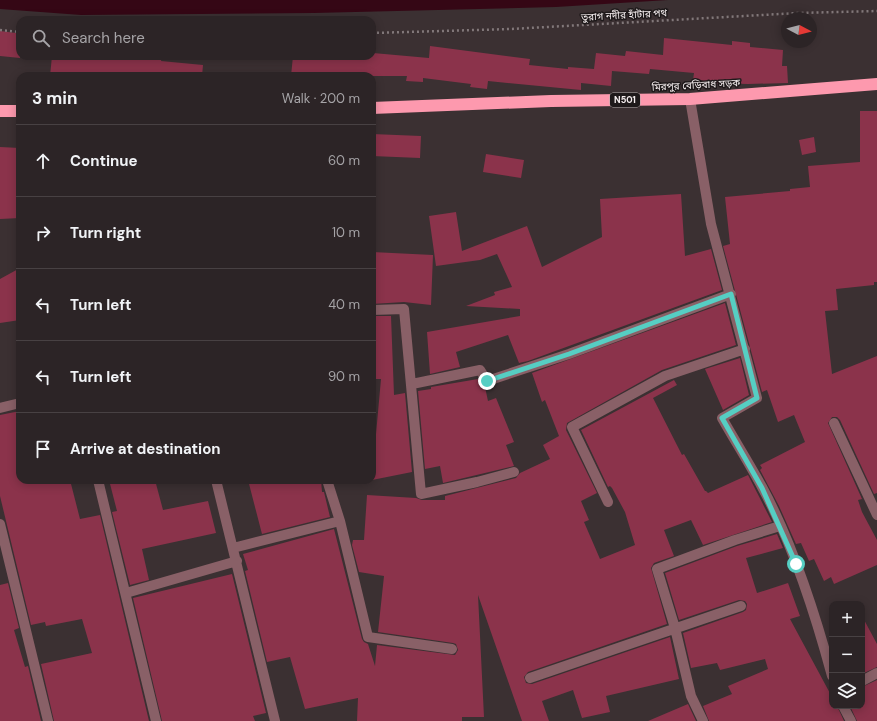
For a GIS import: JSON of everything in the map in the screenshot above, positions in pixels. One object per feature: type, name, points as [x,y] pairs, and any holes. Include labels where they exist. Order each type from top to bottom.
[{"type":"highway","name":"মিরপুর বেড়িবাধ সড়ক","points":[[376,108],[551,101],[690,99],[877,84]]},
{"type":"highway","points":[[0,111],[16,111]]},
{"type":"street","points":[[690,99],[711,224],[731,294],[757,398],[722,418],[762,488],[780,526],[796,564],[820,630],[831,673]]},
{"type":"street","points":[[412,384],[480,370],[487,381],[569,354],[731,294]]},
{"type":"street","points":[[376,310],[404,309],[421,494],[514,472]]},
{"type":"street","points":[[608,502],[572,427],[665,376],[745,349]]},
{"type":"street","points":[[0,408],[16,404]]},
{"type":"street","points":[[834,423],[877,515]]},
{"type":"street","points":[[99,484],[156,721]]},
{"type":"street","points":[[217,484],[275,721]]},
{"type":"street","points":[[328,484],[340,521],[368,637],[452,649]]},
{"type":"street","points":[[233,548],[340,521]]},
{"type":"street","points":[[0,524],[48,721]]},
{"type":"street","points":[[703,721],[691,696],[675,628],[656,569],[735,540],[780,526]]},
{"type":"street","points":[[126,593],[237,561]]},
{"type":"street","points":[[530,678],[740,606]]},
{"type":"street","points":[[865,679],[877,673]]},
{"type":"street","points":[[844,709],[848,720]]},
{"type":"path","name":"তুরাগ নদীর হাঁটার পথ","points":[[376,33],[504,29],[798,13],[877,11]]},
{"type":"path","points":[[0,30],[16,32]]},
{"type":"shaded area","points":[[0,0],[668,0],[556,7],[314,13],[81,15],[0,9]]},
{"type":"building","points":[[0,31],[16,33],[16,58],[0,56]]},
{"type":"building","points":[[664,38],[732,45],[732,41],[750,43],[750,47],[783,50],[782,66],[787,66],[788,83],[709,83],[693,80],[694,73],[650,69],[649,74],[612,71],[611,86],[581,83],[581,90],[488,81],[487,89],[470,87],[471,84],[423,78],[423,82],[406,81],[407,76],[376,76],[376,72],[291,72],[293,60],[376,60],[376,53],[429,58],[430,46],[530,59],[529,65],[568,69],[568,67],[594,69],[596,53],[625,56],[626,51],[663,55]]},
{"type":"building","points":[[52,60],[161,60],[203,65],[202,72],[50,72]]},
{"type":"building","points":[[860,111],[877,111],[877,282],[874,282],[874,285],[836,289],[838,310],[825,311],[832,374],[877,356],[877,493],[874,494],[840,420],[837,417],[832,417],[828,423],[862,499],[858,500],[862,512],[877,540],[877,565],[834,584],[831,577],[824,581],[814,559],[809,561],[801,543],[796,544],[779,506],[760,470],[762,468],[760,465],[805,442],[794,415],[778,422],[767,390],[762,392],[723,246],[730,244],[725,197],[790,191],[790,189],[810,187],[808,166],[860,162]]},
{"type":"building","points":[[376,134],[421,136],[420,158],[376,156]]},
{"type":"building","points":[[814,137],[816,152],[802,155],[799,140]]},
{"type":"building","points":[[0,147],[16,148],[16,218],[0,219]]},
{"type":"building","points":[[486,154],[524,160],[521,178],[483,172]]},
{"type":"building","points":[[681,194],[685,256],[711,249],[722,290],[519,363],[508,335],[456,352],[460,367],[430,374],[427,332],[520,316],[520,309],[466,306],[495,295],[494,292],[512,287],[497,254],[480,260],[436,266],[429,216],[456,212],[462,251],[527,226],[542,267],[602,237],[600,199]]},
{"type":"building","points":[[376,252],[433,255],[431,305],[404,302],[376,304]]},
{"type":"building","points":[[16,270],[16,321],[0,323],[0,279]]},
{"type":"building","points":[[725,303],[736,345],[662,370],[567,423],[566,430],[597,493],[581,501],[589,520],[584,522],[600,559],[635,545],[625,512],[612,488],[610,486],[608,487],[581,430],[674,380],[677,385],[653,398],[682,455],[684,454],[705,491],[708,493],[748,475],[772,522],[703,545],[691,520],[664,530],[674,556],[654,563],[651,568],[667,624],[528,672],[524,677],[526,683],[532,684],[670,637],[679,679],[606,696],[610,712],[582,718],[573,690],[542,701],[549,721],[522,721],[478,595],[484,717],[462,717],[462,721],[357,721],[358,698],[305,709],[290,657],[267,662],[245,571],[248,570],[243,554],[334,529],[362,639],[368,644],[375,666],[377,645],[455,655],[458,650],[456,644],[453,643],[378,632],[384,576],[359,572],[352,545],[353,540],[364,540],[367,495],[416,498],[422,500],[445,500],[445,496],[516,478],[520,473],[550,459],[543,445],[559,436],[545,400],[542,402],[532,373]]},
{"type":"building","points":[[376,316],[391,316],[394,395],[405,393],[412,472],[376,479],[376,434],[381,379],[376,379]]},
{"type":"building","points":[[740,358],[749,395],[723,410],[705,369]]},
{"type":"building","points":[[478,379],[485,387],[488,401],[496,398],[514,442],[506,445],[514,466],[443,483],[440,466],[425,469],[418,391],[431,389],[431,387]]},
{"type":"building","points":[[16,412],[16,484],[71,484],[80,519],[100,515],[149,721],[54,721],[41,664],[92,653],[82,619],[46,626],[45,622],[31,625],[0,496],[0,415]]},
{"type":"building","points":[[110,484],[156,484],[163,510],[208,501],[216,533],[142,549],[149,580],[130,585],[112,512],[117,511]]},
{"type":"building","points":[[249,484],[321,484],[322,492],[324,492],[330,517],[262,534]]},
{"type":"building","points":[[777,534],[783,548],[746,558],[757,593],[788,583],[800,616],[790,619],[829,691],[829,709],[838,709],[844,721],[709,721],[703,706],[732,694],[728,686],[768,669],[765,659],[720,670],[717,663],[691,668],[683,633],[743,612],[746,610],[747,604],[745,601],[739,600],[679,620],[665,573],[737,546]]},
{"type":"building","points":[[232,574],[266,713],[253,716],[255,721],[162,721],[133,598]]},
{"type":"building","points":[[8,583],[19,628],[14,630],[25,667],[28,666],[41,721],[0,721],[0,585]]},
{"type":"building","points":[[865,622],[877,644],[877,667],[865,673]]},
{"type":"building","points":[[877,680],[877,721],[857,721],[851,709],[865,709],[865,686]]},
{"type":"building","points":[[688,704],[696,721],[648,721]]},
{"type":"route","points":[[487,381],[569,354],[731,294],[757,398],[722,418],[762,488],[796,564]]}]
